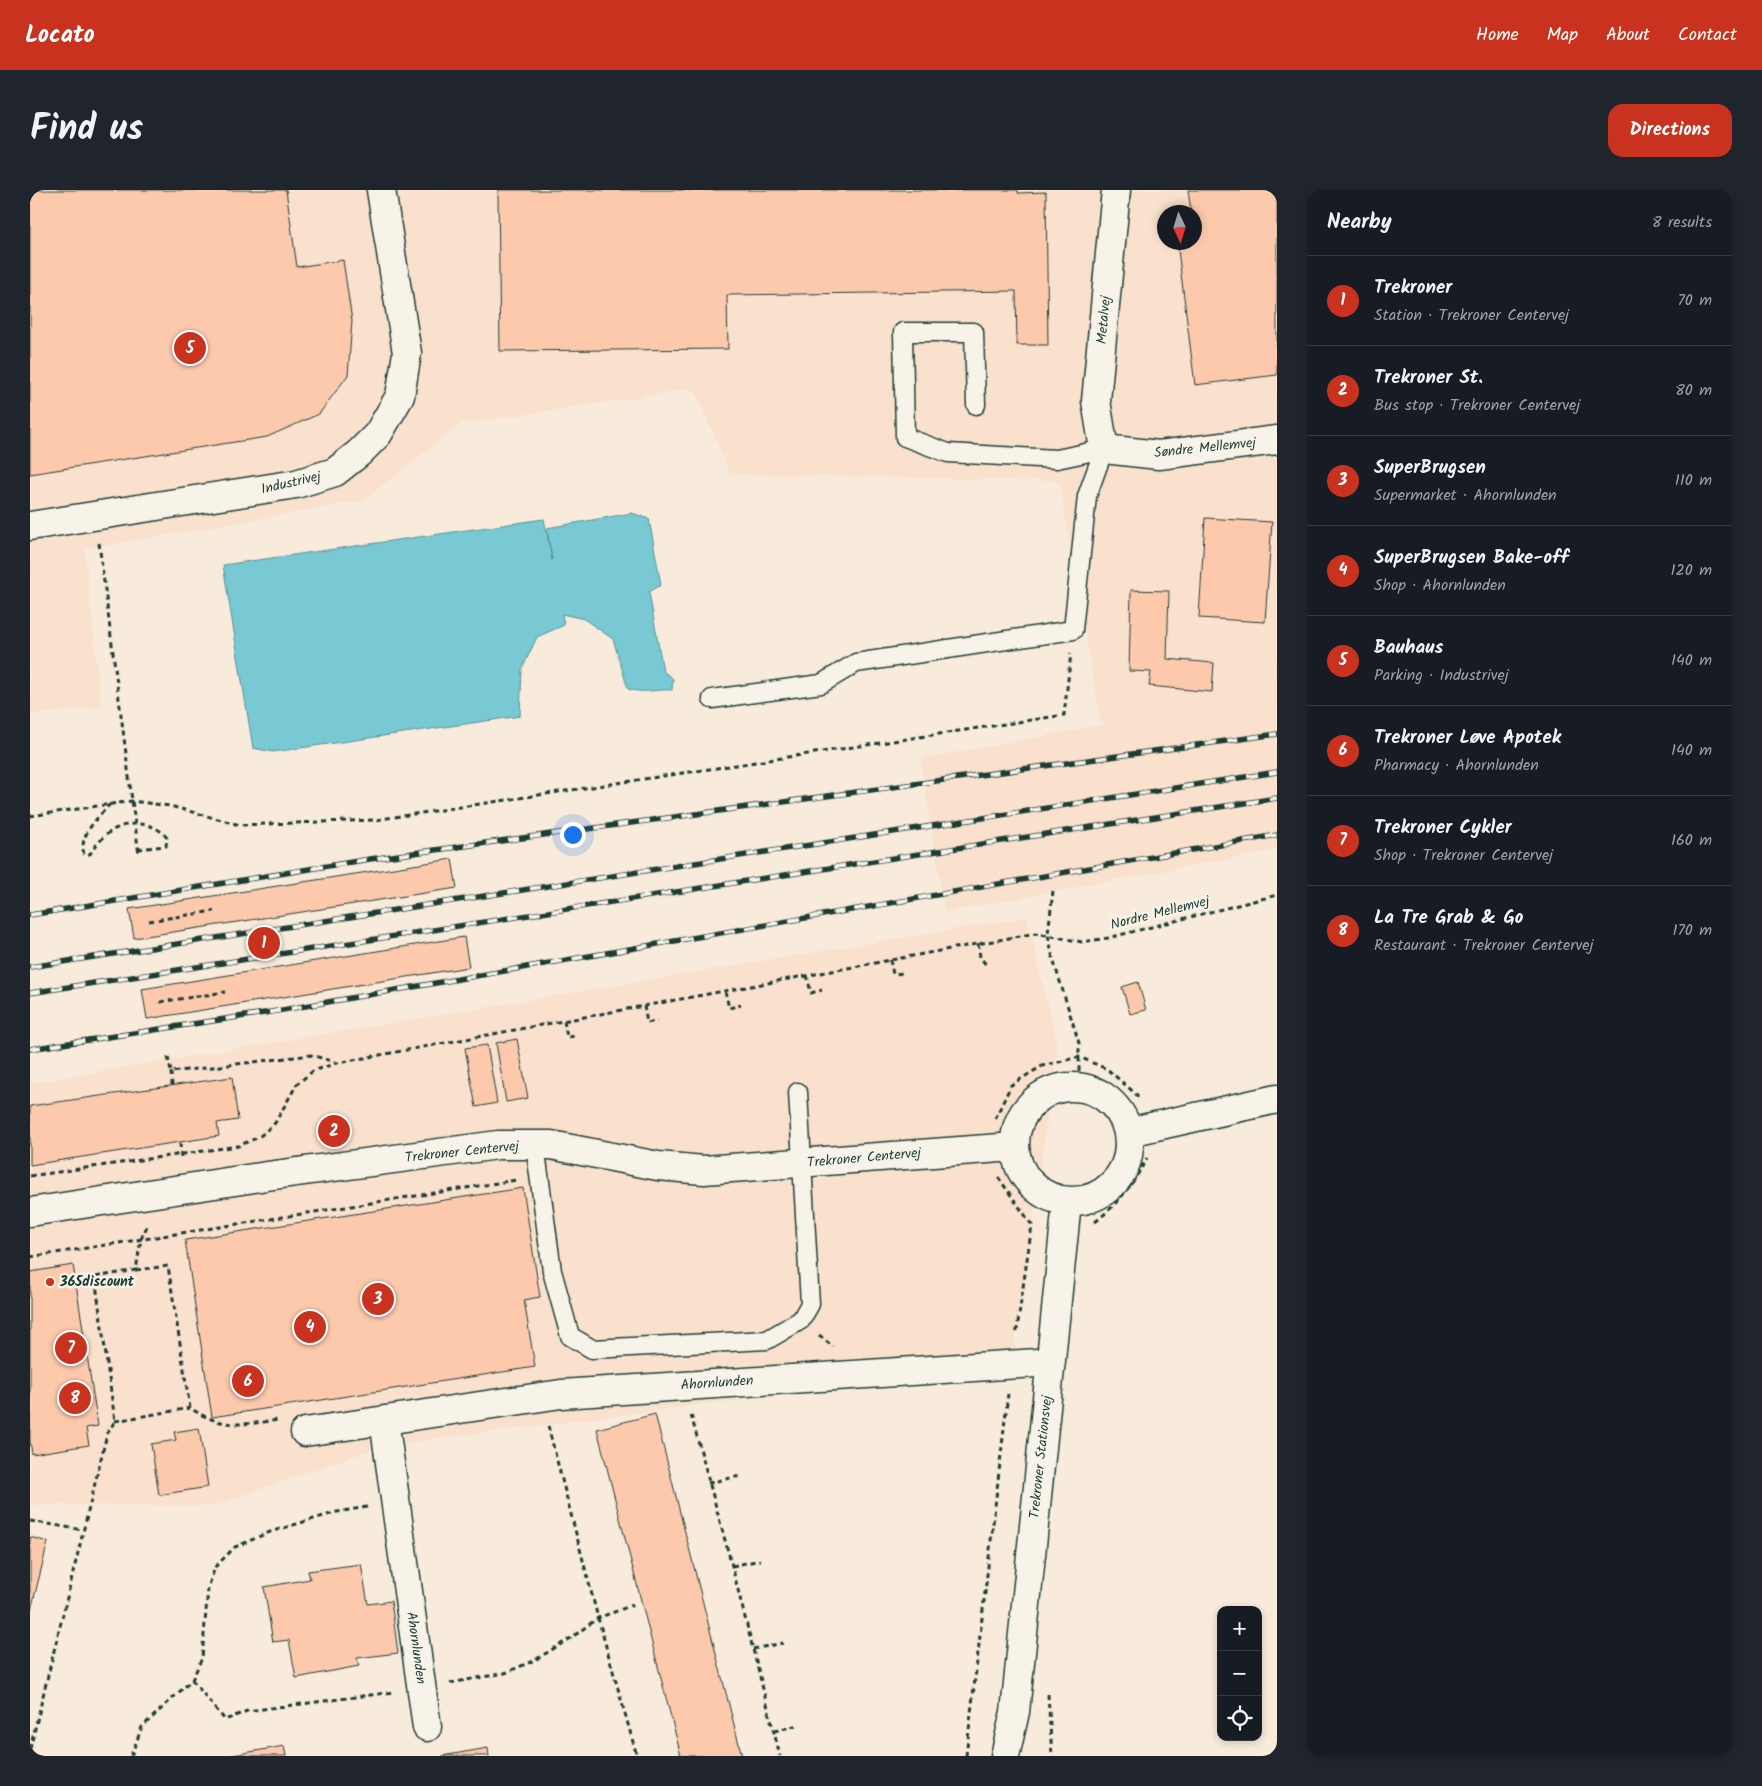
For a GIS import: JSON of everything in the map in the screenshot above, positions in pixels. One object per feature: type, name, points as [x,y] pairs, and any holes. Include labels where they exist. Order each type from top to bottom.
[{"type":"street","name":"Industrivej","points":[[30,526],[296,484],[335,472],[378,434],[400,396],[407,353],[381,190]]},
{"type":"street","name":"Metalvej","points":[[1104,449],[1096,401],[1116,190]]},
{"type":"street","name":"Søndre Mellemvej","points":[[1104,449],[1159,455],[1277,440]]},
{"type":"street","points":[[1080,1087],[1102,1094],[1119,1110],[1129,1132],[1130,1150],[1125,1167],[1116,1182],[1102,1194],[1085,1200],[1067,1202],[1041,1193],[1022,1173],[1014,1146],[1017,1127],[1026,1109],[1036,1100],[1059,1088],[1080,1087]]},
{"type":"street","points":[[1129,1132],[1277,1099]]},
{"type":"street","name":"Trekroner Centervej","points":[[33,1212],[267,1176],[498,1145],[551,1145],[658,1166],[704,1170],[801,1164],[1014,1146]]},
{"type":"street","name":"Trekroner Stationsvej","points":[[1005,1756],[1015,1712],[1067,1202]]},
{"type":"street","name":"Ahornlunden","points":[[296,1426],[384,1420],[561,1394],[1051,1362]]},
{"type":"street","name":"Ahornlunden","points":[[384,1420],[397,1501],[427,1727]]},
{"type":"street","name":"Trekroner Stationsvej","points":[[1015,1712],[1024,1756]]},
{"type":"lane","points":[[976,405],[974,332],[903,332],[905,437],[948,453],[1057,459],[1104,449]]},
{"type":"lane","points":[[712,699],[822,684],[856,662],[1073,630],[1086,496],[1104,449]]},
{"type":"lane","points":[[535,1145],[552,1272],[570,1336],[592,1349],[767,1340],[800,1320],[810,1304],[798,1092]]},
{"type":"path","points":[[95,516],[139,855]]},
{"type":"path","points":[[30,816],[132,801],[170,806],[240,825],[375,820],[1064,715],[1073,630]]},
{"type":"path","points":[[110,804],[85,837],[82,848],[84,854],[90,854],[106,834],[135,824],[152,825],[162,831],[167,838],[166,846],[138,849]]},
{"type":"path","points":[[1053,891],[1048,934],[1053,959],[1079,1043],[1080,1087]]},
{"type":"path","name":"Nordre Mellemvej","points":[[30,1176],[238,1146],[259,1138],[275,1123],[297,1084],[313,1071],[337,1063],[1036,933],[1082,942],[1108,938],[1277,895]]},
{"type":"path","points":[[149,921],[214,911]]},
{"type":"path","points":[[978,943],[980,957],[987,966]]},
{"type":"path","points":[[890,960],[893,974],[904,973]]},
{"type":"path","points":[[807,975],[811,993],[822,990]]},
{"type":"path","points":[[725,991],[729,1008],[741,1005]]},
{"type":"path","points":[[160,1002],[224,992]]},
{"type":"path","points":[[644,1006],[647,1023],[657,1021]]},
{"type":"path","points":[[564,1021],[567,1037],[575,1036]]},
{"type":"path","points":[[171,1072],[311,1055],[337,1063]]},
{"type":"path","points":[[168,1057],[172,1085]]},
{"type":"path","points":[[136,1270],[137,1256]]},
{"type":"path","points":[[30,1749],[107,1434],[115,1421],[95,1277],[168,1266],[190,1408]]},
{"type":"path","points":[[800,1320],[833,1345],[836,1375]]},
{"type":"path","points":[[683,1385],[732,1566],[780,1756]]},
{"type":"path","points":[[541,1397],[598,1618],[637,1756]]},
{"type":"path","points":[[115,1421],[190,1408],[207,1419],[237,1426],[296,1426]]},
{"type":"path","points":[[708,1483],[740,1476]]},
{"type":"path","points":[[132,1756],[142,1727],[192,1680],[202,1658],[208,1588],[216,1567],[235,1547],[270,1532],[337,1512],[397,1501]]},
{"type":"path","points":[[30,1521],[84,1530]]},
{"type":"path","points":[[732,1566],[760,1560]]},
{"type":"path","points":[[192,1680],[225,1720],[248,1711],[421,1689],[505,1673],[535,1660],[571,1638],[598,1618],[633,1605]]},
{"type":"path","points":[[753,1649],[783,1643]]},
{"type":"path","points":[[774,1731],[798,1725]]},
{"type":"shaded area","points":[[30,190],[1277,190],[1277,850],[945,912],[920,759],[1101,725],[1059,481],[730,474],[694,389],[461,424],[363,501],[85,549],[101,707],[30,715]]},
{"type":"shaded area","points":[[1027,917],[1058,1046],[1012,1365],[381,1446],[214,1506],[30,1505],[30,1083]]},
{"type":"water","points":[[632,513],[649,519],[661,585],[649,592],[663,671],[673,679],[672,690],[645,691],[628,689],[613,639],[584,619],[562,614],[564,625],[537,637],[522,669],[520,716],[273,752],[253,748],[223,565],[544,519],[552,560],[547,528]]},
{"type":"building","points":[[30,190],[286,190],[297,267],[343,260],[352,321],[348,375],[319,414],[267,437],[30,474]]},
{"type":"building","points":[[498,190],[1018,190],[1018,193],[1046,192],[1048,345],[1017,345],[1016,291],[727,295],[728,349],[500,351]]},
{"type":"building","points":[[1188,190],[1277,190],[1277,375],[1195,385],[1178,250],[1202,250],[1202,205],[1190,205]]},
{"type":"building","points":[[1205,518],[1272,522],[1265,622],[1199,618]]},
{"type":"building","points":[[1131,590],[1169,591],[1167,659],[1214,663],[1212,692],[1149,686],[1151,672],[1129,671]]},
{"type":"building","points":[[452,859],[457,888],[134,938],[129,909]]},
{"type":"building","points":[[464,937],[469,967],[147,1019],[142,989]]},
{"type":"building","points":[[1138,982],[1146,1010],[1130,1014],[1122,987]]},
{"type":"building","points":[[517,1039],[528,1098],[506,1102],[496,1043]]},
{"type":"building","points":[[487,1045],[497,1103],[476,1107],[465,1048]]},
{"type":"building","points":[[232,1077],[238,1120],[217,1123],[219,1136],[30,1165],[30,1106]]},
{"type":"building","points":[[523,1188],[540,1297],[524,1300],[535,1367],[212,1417],[185,1240]]},
{"type":"building","points":[[73,1265],[98,1426],[86,1428],[89,1445],[32,1454],[30,1441],[30,1272]]},
{"type":"building","points":[[655,1414],[742,1756],[681,1756],[597,1429]]},
{"type":"building","points":[[199,1428],[208,1487],[159,1495],[151,1444],[176,1440],[174,1432]]},
{"type":"building","points":[[30,1537],[48,1542],[30,1614]]},
{"type":"building","points":[[361,1564],[368,1604],[391,1601],[398,1653],[357,1658],[359,1666],[296,1678],[289,1640],[273,1642],[264,1587],[310,1579],[308,1571]]},
{"type":"building","points":[[284,1746],[286,1756],[227,1756]]},
{"type":"building","points":[[488,1748],[489,1756],[442,1756]]},
{"type":"railway","points":[[30,915],[370,859],[1277,734]]},
{"type":"railway","points":[[30,967],[1277,772]]},
{"type":"railway","points":[[30,993],[1277,798]]},
{"type":"railway","points":[[30,1049],[271,1012],[1277,835]]},
{"type":"place","name":"Bauhaus","points":[[190,348]]},
{"type":"place","name":"Trekroner","points":[[264,943]]},
{"type":"place","name":"Trekroner St.","points":[[334,1131]]},
{"type":"place","name":"365discount","points":[[50,1282]]},
{"type":"place","name":"SuperBrugsen","points":[[378,1299]]},
{"type":"place","name":"SuperBrugsen Bake-off","points":[[310,1327]]},
{"type":"place","name":"Trekroner Cykler","points":[[71,1348]]},
{"type":"place","name":"Trekroner Løve Apotek","points":[[248,1381]]},
{"type":"place","name":"La Tre Grab & Go","points":[[75,1398]]}]
